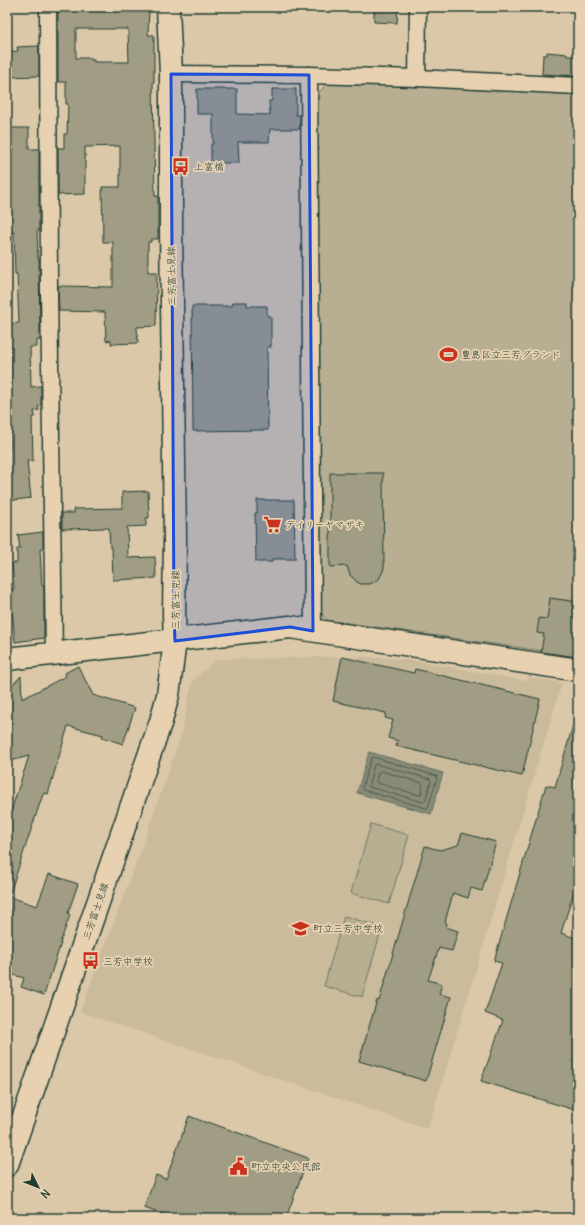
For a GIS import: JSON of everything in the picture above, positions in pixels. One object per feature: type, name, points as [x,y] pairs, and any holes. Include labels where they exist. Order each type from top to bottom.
[{"type":"main road","name":"三芳富士見線","points":[[7,1165],[161,721],[168,695],[175,641],[175,541],[170,227],[171,74],[168,7]]},
{"type":"main road","points":[[7,659],[290,627],[578,670]]},
{"type":"street","points":[[48,7],[49,283],[54,654]]},
{"type":"street","points":[[417,78],[418,7]]},
{"type":"street","points":[[171,74],[309,75],[417,78],[578,86]]},
{"type":"street","points":[[309,75],[313,631]]},
{"type":"highlighted area","points":[[171,74],[309,75],[313,631],[290,627],[175,641]]},
{"type":"shaded area","name":"豊島区立三芳グランド","points":[[327,83],[578,93],[578,656],[327,620],[319,611],[315,97]]},
{"type":"shaded area","name":"町立三芳中学校","points":[[372,657],[419,661],[527,681],[528,677],[562,683],[428,1129],[80,1012],[143,844],[180,738],[192,682],[216,659]]},
{"type":"shaded area","points":[[371,824],[409,835],[389,904],[351,893]]},
{"type":"shaded area","points":[[344,916],[382,927],[362,997],[324,986]]},
{"type":"water","points":[[369,752],[443,773],[431,814],[357,793]]},
{"type":"building","points":[[58,7],[81,7],[81,11],[114,11],[114,7],[149,7],[148,35],[154,35],[153,82],[155,196],[158,196],[158,239],[151,239],[151,242],[148,242],[148,272],[157,272],[156,326],[137,327],[138,343],[111,344],[111,340],[106,341],[105,312],[59,311],[58,286],[113,287],[113,242],[103,242],[102,187],[120,187],[120,146],[85,147],[85,194],[58,195],[58,148],[64,148],[64,134],[67,134],[68,104],[66,104],[66,82],[58,82]],"holes":[[[76,29],[128,29],[129,62],[94,62],[91,58],[76,58]]]},
{"type":"building","points":[[374,7],[398,7],[397,23],[374,22]]},
{"type":"building","points":[[39,46],[39,76],[7,77],[7,52],[18,51],[17,47]]},
{"type":"building","points":[[547,52],[567,54],[567,56],[578,56],[577,76],[542,74],[543,55],[547,55]]},
{"type":"building","points":[[197,89],[237,89],[237,114],[270,115],[269,101],[272,101],[272,89],[296,89],[296,115],[300,115],[300,129],[270,129],[269,142],[238,142],[239,163],[211,163],[211,144],[213,144],[213,114],[197,114]]},
{"type":"building","points":[[7,128],[29,128],[29,149],[39,149],[39,231],[37,231],[39,259],[40,340],[37,340],[37,347],[30,347],[31,387],[41,386],[41,405],[38,406],[39,410],[34,411],[35,417],[32,418],[33,461],[27,461],[31,498],[7,501],[7,448],[10,448],[7,404],[7,324],[19,323],[17,274],[15,274],[14,232],[7,233]]},
{"type":"building","points":[[233,302],[247,302],[247,306],[267,306],[267,316],[271,316],[271,347],[267,347],[268,430],[193,431],[192,306],[232,306]]},
{"type":"building","points":[[330,473],[383,473],[384,567],[379,579],[370,584],[361,584],[357,582],[350,575],[347,566],[330,567]]},
{"type":"building","points":[[148,491],[149,518],[146,518],[146,526],[127,527],[128,558],[155,557],[156,578],[113,580],[112,548],[110,548],[109,528],[62,529],[62,513],[74,513],[74,509],[122,508],[122,492]]},
{"type":"building","points":[[257,500],[294,500],[295,559],[272,559],[272,562],[256,562],[255,513],[257,513]]},
{"type":"building","points":[[43,532],[43,549],[40,549],[42,586],[44,585],[44,638],[15,642],[12,610],[7,610],[7,590],[14,589],[12,563],[17,563],[17,549],[20,549],[18,535]]},
{"type":"building","points":[[550,598],[578,602],[578,657],[541,652],[544,634],[537,633],[539,618],[547,619]]},
{"type":"building","points":[[342,657],[414,673],[415,669],[540,699],[522,776],[396,746],[398,741],[388,738],[393,720],[385,718],[386,713],[333,701]]},
{"type":"building","points":[[78,666],[93,695],[135,708],[123,744],[102,737],[103,735],[68,726],[48,794],[44,793],[42,797],[10,893],[7,893],[7,823],[29,756],[7,762],[7,691],[21,676],[22,699],[66,676],[65,673]]},
{"type":"building","points":[[574,722],[578,723],[578,878],[561,933],[578,939],[578,1111],[481,1081],[503,1020],[485,1013],[502,963],[494,961],[546,785],[555,787]]},
{"type":"building","points":[[462,833],[496,842],[482,891],[471,888],[468,898],[453,893],[445,922],[447,923],[446,927],[458,931],[452,951],[439,948],[428,980],[442,984],[439,994],[451,997],[426,1081],[359,1061],[377,1000],[379,1001],[425,846],[440,850],[458,845]]},
{"type":"building","points":[[49,874],[78,884],[68,913],[70,915],[44,995],[21,987],[24,978],[7,973],[7,896],[37,906]]},
{"type":"building","name":"町立中央公民館","points":[[189,1116],[308,1158],[286,1218],[161,1218],[162,1214],[144,1208],[156,1175],[166,1179]]},
{"type":"place","name":"上富橋","points":[[181,166]]},
{"type":"place","name":"豊島区立三芳グランド","points":[[448,354]]},
{"type":"place","name":"デイリーヤマザキ","points":[[272,524]]},
{"type":"place","name":"町立三芳中学校","points":[[300,928]]},
{"type":"place","name":"三芳中学校","points":[[90,961]]},
{"type":"place","name":"町立中央公民館","points":[[238,1166]]}]
